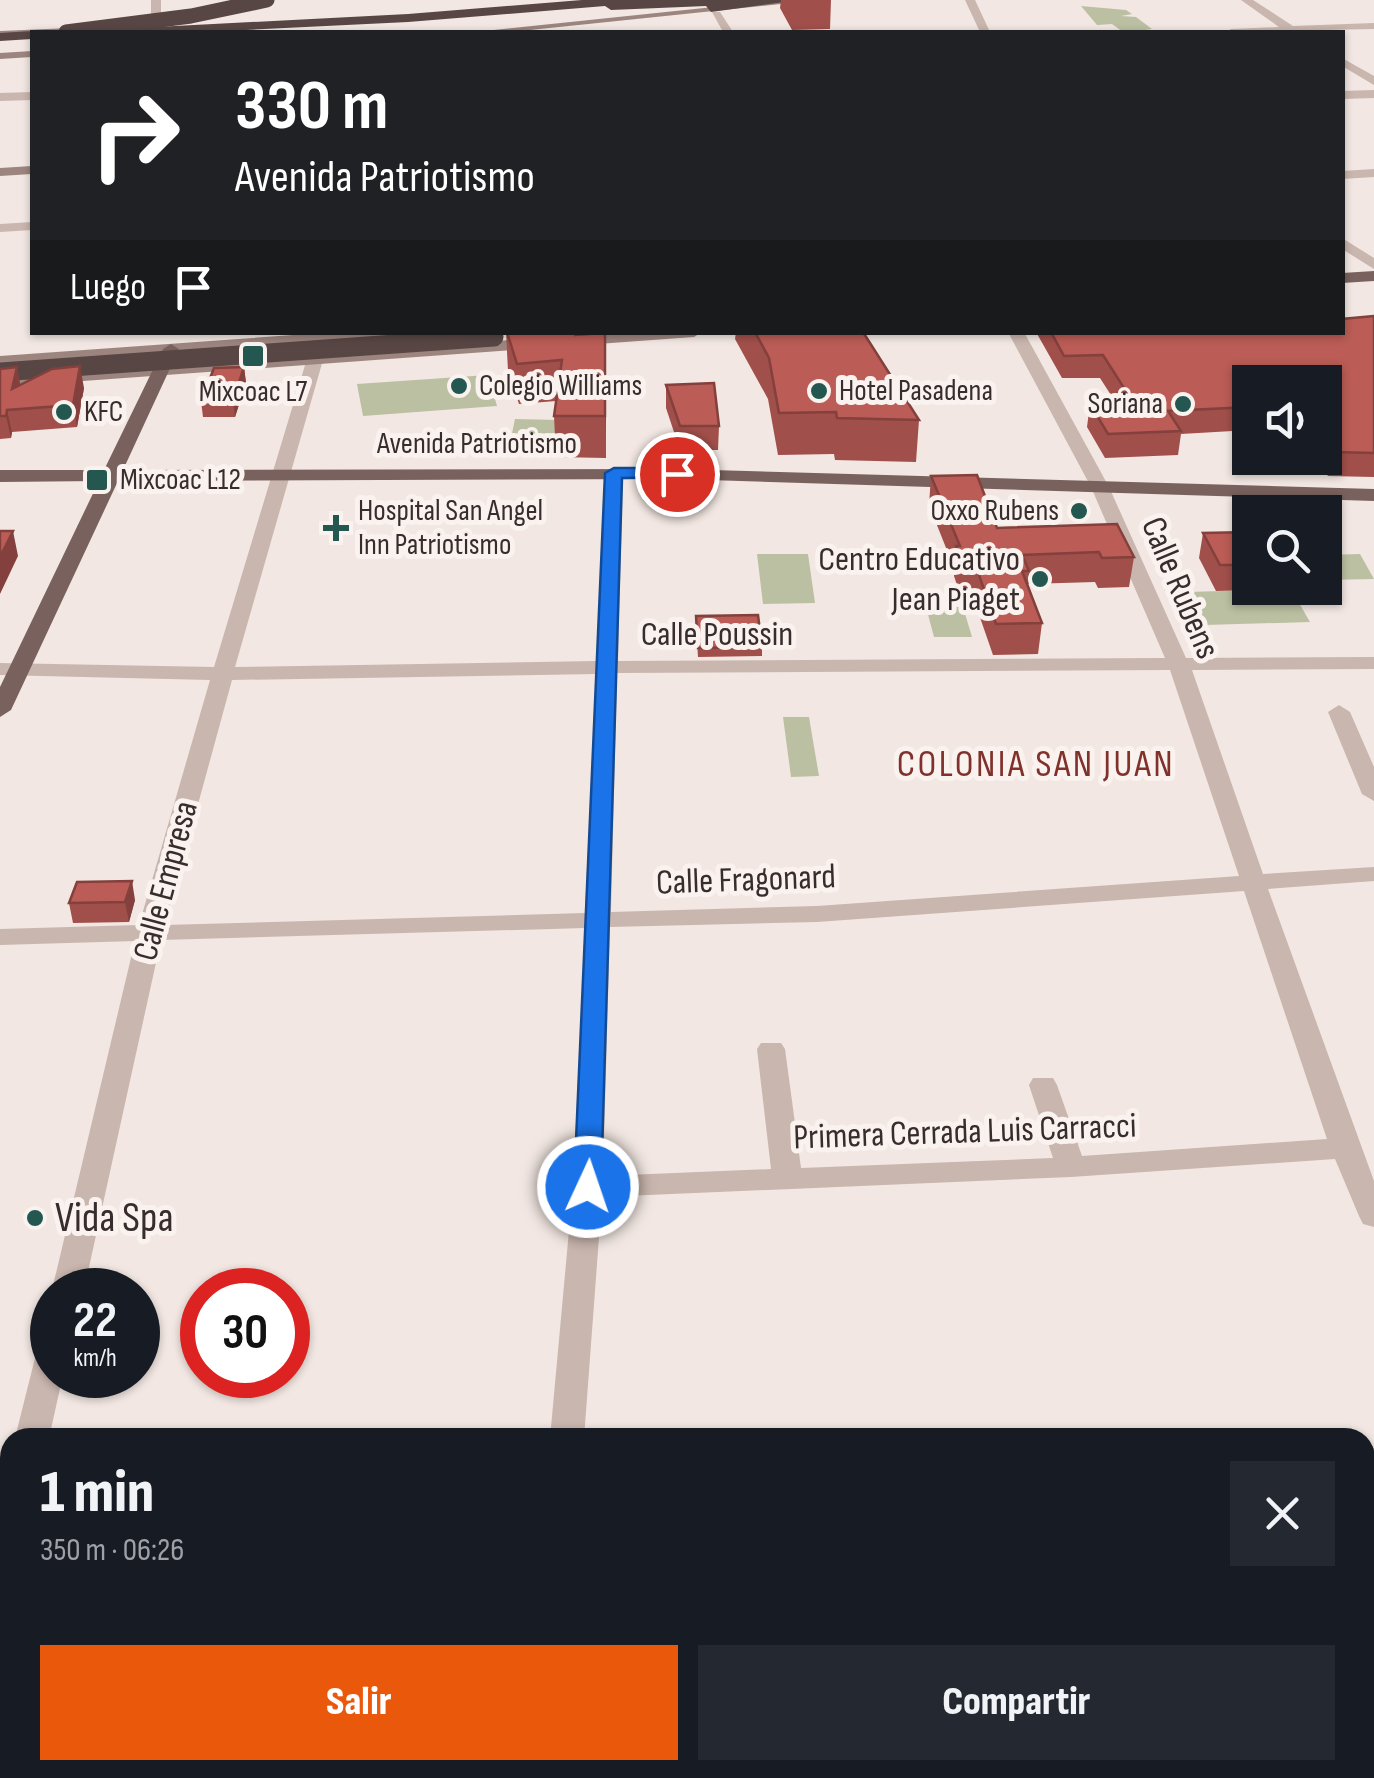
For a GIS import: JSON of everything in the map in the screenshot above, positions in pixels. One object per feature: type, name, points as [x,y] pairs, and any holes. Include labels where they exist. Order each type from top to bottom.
[{"type":"highway","points":[[82,30],[191,16],[267,0]]},
{"type":"highway","points":[[177,30],[408,18],[630,0]]},
{"type":"highway","points":[[224,30],[445,19],[658,0]]},
{"type":"highway","points":[[261,30],[683,0]]},
{"type":"highway","points":[[353,30],[731,0]]},
{"type":"highway","points":[[390,30],[752,0]]},
{"type":"highway","points":[[471,30],[794,0]]},
{"type":"highway","points":[[0,45],[30,44]]},
{"type":"highway","points":[[0,372],[521,335]]},
{"type":"main road","points":[[85,30],[617,0]]},
{"type":"main road","points":[[502,30],[814,0]]},
{"type":"main road","points":[[0,45],[30,37]]},
{"type":"main road","points":[[0,172],[30,170]]},
{"type":"main road","points":[[1345,278],[1374,276]]},
{"type":"main road","points":[[0,710],[10,669],[160,370],[171,349],[195,335]]},
{"type":"main road","points":[[0,382],[652,335]]},
{"type":"main road","points":[[0,361],[322,336]]},
{"type":"main road","name":"Avenida Patriotismo","points":[[0,476],[614,473],[1374,495]]},
{"type":"street","points":[[68,30],[161,19],[156,0]]},
{"type":"street","points":[[970,0],[984,30]]},
{"type":"street","points":[[1246,0],[1292,30]]},
{"type":"street","points":[[716,14],[727,30]]},
{"type":"street","points":[[1310,30],[1374,26]]},
{"type":"street","points":[[1345,63],[1374,80]]},
{"type":"street","points":[[1345,71],[1358,71]]},
{"type":"street","points":[[1345,96],[1374,94]]},
{"type":"street","points":[[0,98],[30,96]]},
{"type":"street","points":[[1345,175],[1374,173]]},
{"type":"street","points":[[0,228],[30,226]]},
{"type":"street","points":[[1345,244],[1374,265]]},
{"type":"street","name":"Calle Rubens","points":[[1018,335],[1100,487],[1179,665],[1344,1148],[1374,1216]]},
{"type":"street","name":"Calle Empresa","points":[[73,1268],[149,935],[278,476],[322,336]]},
{"type":"street","points":[[569,1428],[588,1187],[614,473]]},
{"type":"street","name":"Calle Poussin","points":[[10,669],[222,674],[605,667],[1374,663]]},
{"type":"street","points":[[1339,712],[1374,794]]},
{"type":"street","name":"Calle Fragonard","points":[[0,937],[817,914],[1374,874]]},
{"type":"street","points":[[771,1049],[787,1177]]},
{"type":"street","points":[[1043,1085],[1071,1168]]},
{"type":"street","name":"Primera Cerrada Luis Carracci","points":[[588,1187],[1071,1168],[1344,1148]]},
{"type":"street","points":[[34,1428],[42,1398]]},
{"type":"green space","points":[[1081,6],[1126,10],[1132,14],[1121,16],[1136,17],[1152,29],[1120,30],[1112,24],[1097,25]]},
{"type":"green space","points":[[488,375],[497,406],[363,416],[357,384]]},
{"type":"green space","points":[[515,419],[558,420],[553,452],[508,452]]},
{"type":"green space","points":[[757,554],[808,554],[815,603],[763,604]]},
{"type":"green space","points":[[1360,554],[1374,579],[1342,580],[1342,555]]},
{"type":"green space","points":[[1232,591],[1232,605],[1300,605],[1310,622],[1205,625],[1188,592]]},
{"type":"green space","points":[[926,607],[963,607],[972,637],[934,637]]},
{"type":"green space","points":[[783,717],[809,717],[819,776],[791,777]]},
{"type":"building","name":"Soriana","points":[[1374,316],[1374,453],[1342,452],[1342,365],[1232,365],[1232,408],[1168,411],[1181,431],[1108,434],[1090,404],[1133,402],[1103,355],[1064,356],[1053,335],[1345,335],[1345,319]]},
{"type":"building","points":[[508,335],[605,335],[605,416],[554,416],[562,360],[517,364]]},
{"type":"building","points":[[757,335],[865,335],[919,420],[837,418],[836,412],[779,413],[769,358]]},
{"type":"building","points":[[80,366],[73,405],[7,410],[6,416],[0,416],[0,369],[17,367],[12,389],[52,369]]},
{"type":"building","points":[[244,367],[233,401],[201,401],[214,368]]},
{"type":"building","points":[[714,383],[719,426],[680,426],[666,385]]},
{"type":"building","points":[[977,475],[997,528],[1117,524],[1134,557],[1102,558],[1099,552],[1022,555],[1029,571],[1022,571],[1042,623],[996,624],[978,572],[966,573],[956,546],[960,546],[931,476]]},
{"type":"building","points":[[0,531],[13,531],[0,557]]},
{"type":"building","points":[[1232,532],[1232,565],[1220,565],[1203,533]]},
{"type":"building","points":[[758,615],[762,647],[698,648],[696,616]]},
{"type":"building","points":[[132,881],[125,902],[69,903],[77,882]]},
{"type":"place","name":"Mixcoac L7","points":[[253,356]]},
{"type":"place","name":"Colegio Williams","points":[[459,386]]},
{"type":"place","name":"Hotel Pasadena","points":[[819,391]]},
{"type":"place","name":"Soriana","points":[[1183,404]]},
{"type":"place","name":"KFC","points":[[64,412]]},
{"type":"place","name":"Mixcoac L12","points":[[97,480]]},
{"type":"place","name":"Oxxo Rubens","points":[[1079,511]]},
{"type":"place","name":"Hospital San Angel Inn Patriotismo","points":[[336,528]]},
{"type":"place","name":"Centro Educativo Jean Piaget","points":[[1040,579]]},
{"type":"place","name":"Vida Spa","points":[[35,1218]]},
{"type":"district","name":"COLONIA SAN JUAN","points":[[1036,764]]},
{"type":"route","points":[[588,1187],[614,473],[677,474]]}]
